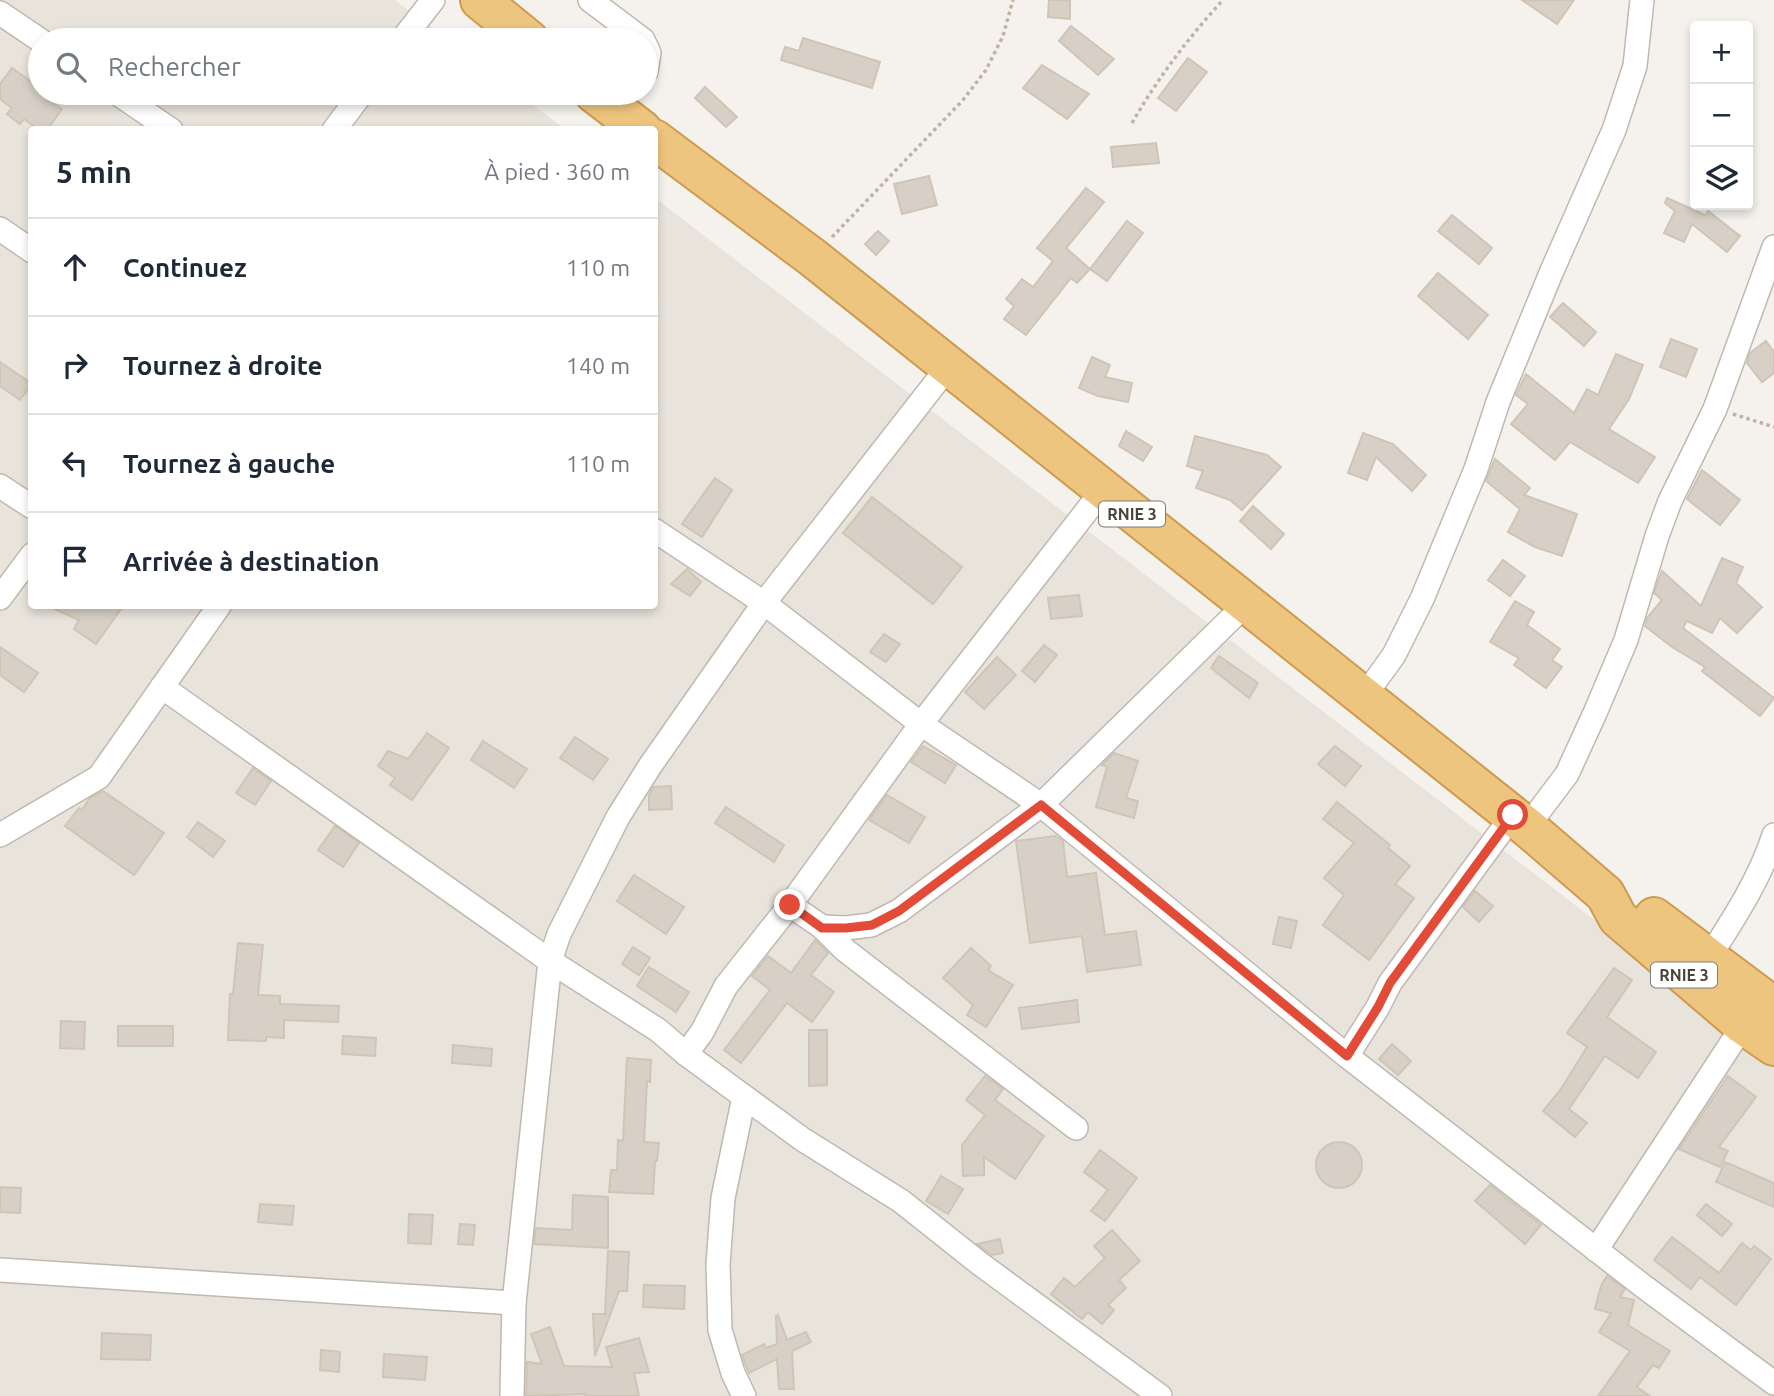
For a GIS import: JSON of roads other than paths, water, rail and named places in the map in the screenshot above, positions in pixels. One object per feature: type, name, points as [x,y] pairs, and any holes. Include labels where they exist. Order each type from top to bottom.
[{"type":"highway","points":[[480,0],[514,28]]},
{"type":"highway","name":"RNIE 3","points":[[658,142],[813,257],[1520,821],[1605,894],[1618,918],[1760,1010]]},
{"type":"highway","name":"RNIE 3","points":[[1605,894],[1632,901],[1708,959],[1760,1010],[1774,1046]]},
{"type":"street","points":[[411,28],[433,0]]},
{"type":"street","points":[[590,0],[627,28]]},
{"type":"street","points":[[1363,698],[1394,655],[1422,599],[1476,469],[1498,402],[1550,273],[1614,130],[1635,66],[1643,0]]},
{"type":"street","points":[[0,13],[28,32]]},
{"type":"street","points":[[135,105],[165,126]]},
{"type":"street","points":[[337,126],[353,105]]},
{"type":"street","points":[[0,229],[28,248]]},
{"type":"street","points":[[1347,1056],[1390,983],[1520,821],[1567,774],[1626,640],[1670,501],[1715,409],[1774,247]]},
{"type":"street","points":[[512,1396],[514,1303],[550,961],[559,934],[618,817],[650,766],[764,603],[948,367]]},
{"type":"street","points":[[0,485],[28,505]]},
{"type":"street","points":[[686,1054],[702,1032],[726,986],[790,905],[921,724],[1103,490]]},
{"type":"street","points":[[658,533],[764,603],[921,724],[1041,805],[1347,1056],[1596,1250],[1774,1383]]},
{"type":"street","points":[[0,598],[28,560]]},
{"type":"street","points":[[822,928],[872,925],[899,911],[1041,805],[1246,604]]},
{"type":"street","points":[[0,835],[99,777],[217,609]]},
{"type":"street","points":[[162,687],[550,961],[658,1030],[686,1054],[802,1139],[901,1201],[979,1263],[1160,1396]]},
{"type":"street","points":[[1708,959],[1736,915],[1769,851],[1774,835]]},
{"type":"street","points":[[790,905],[1076,1128]]},
{"type":"street","points":[[1596,1250],[1760,1010]]},
{"type":"street","points":[[744,1097],[723,1198],[718,1264],[720,1330],[733,1373],[744,1396]]},
{"type":"street","points":[[0,1270],[514,1303]]}]
